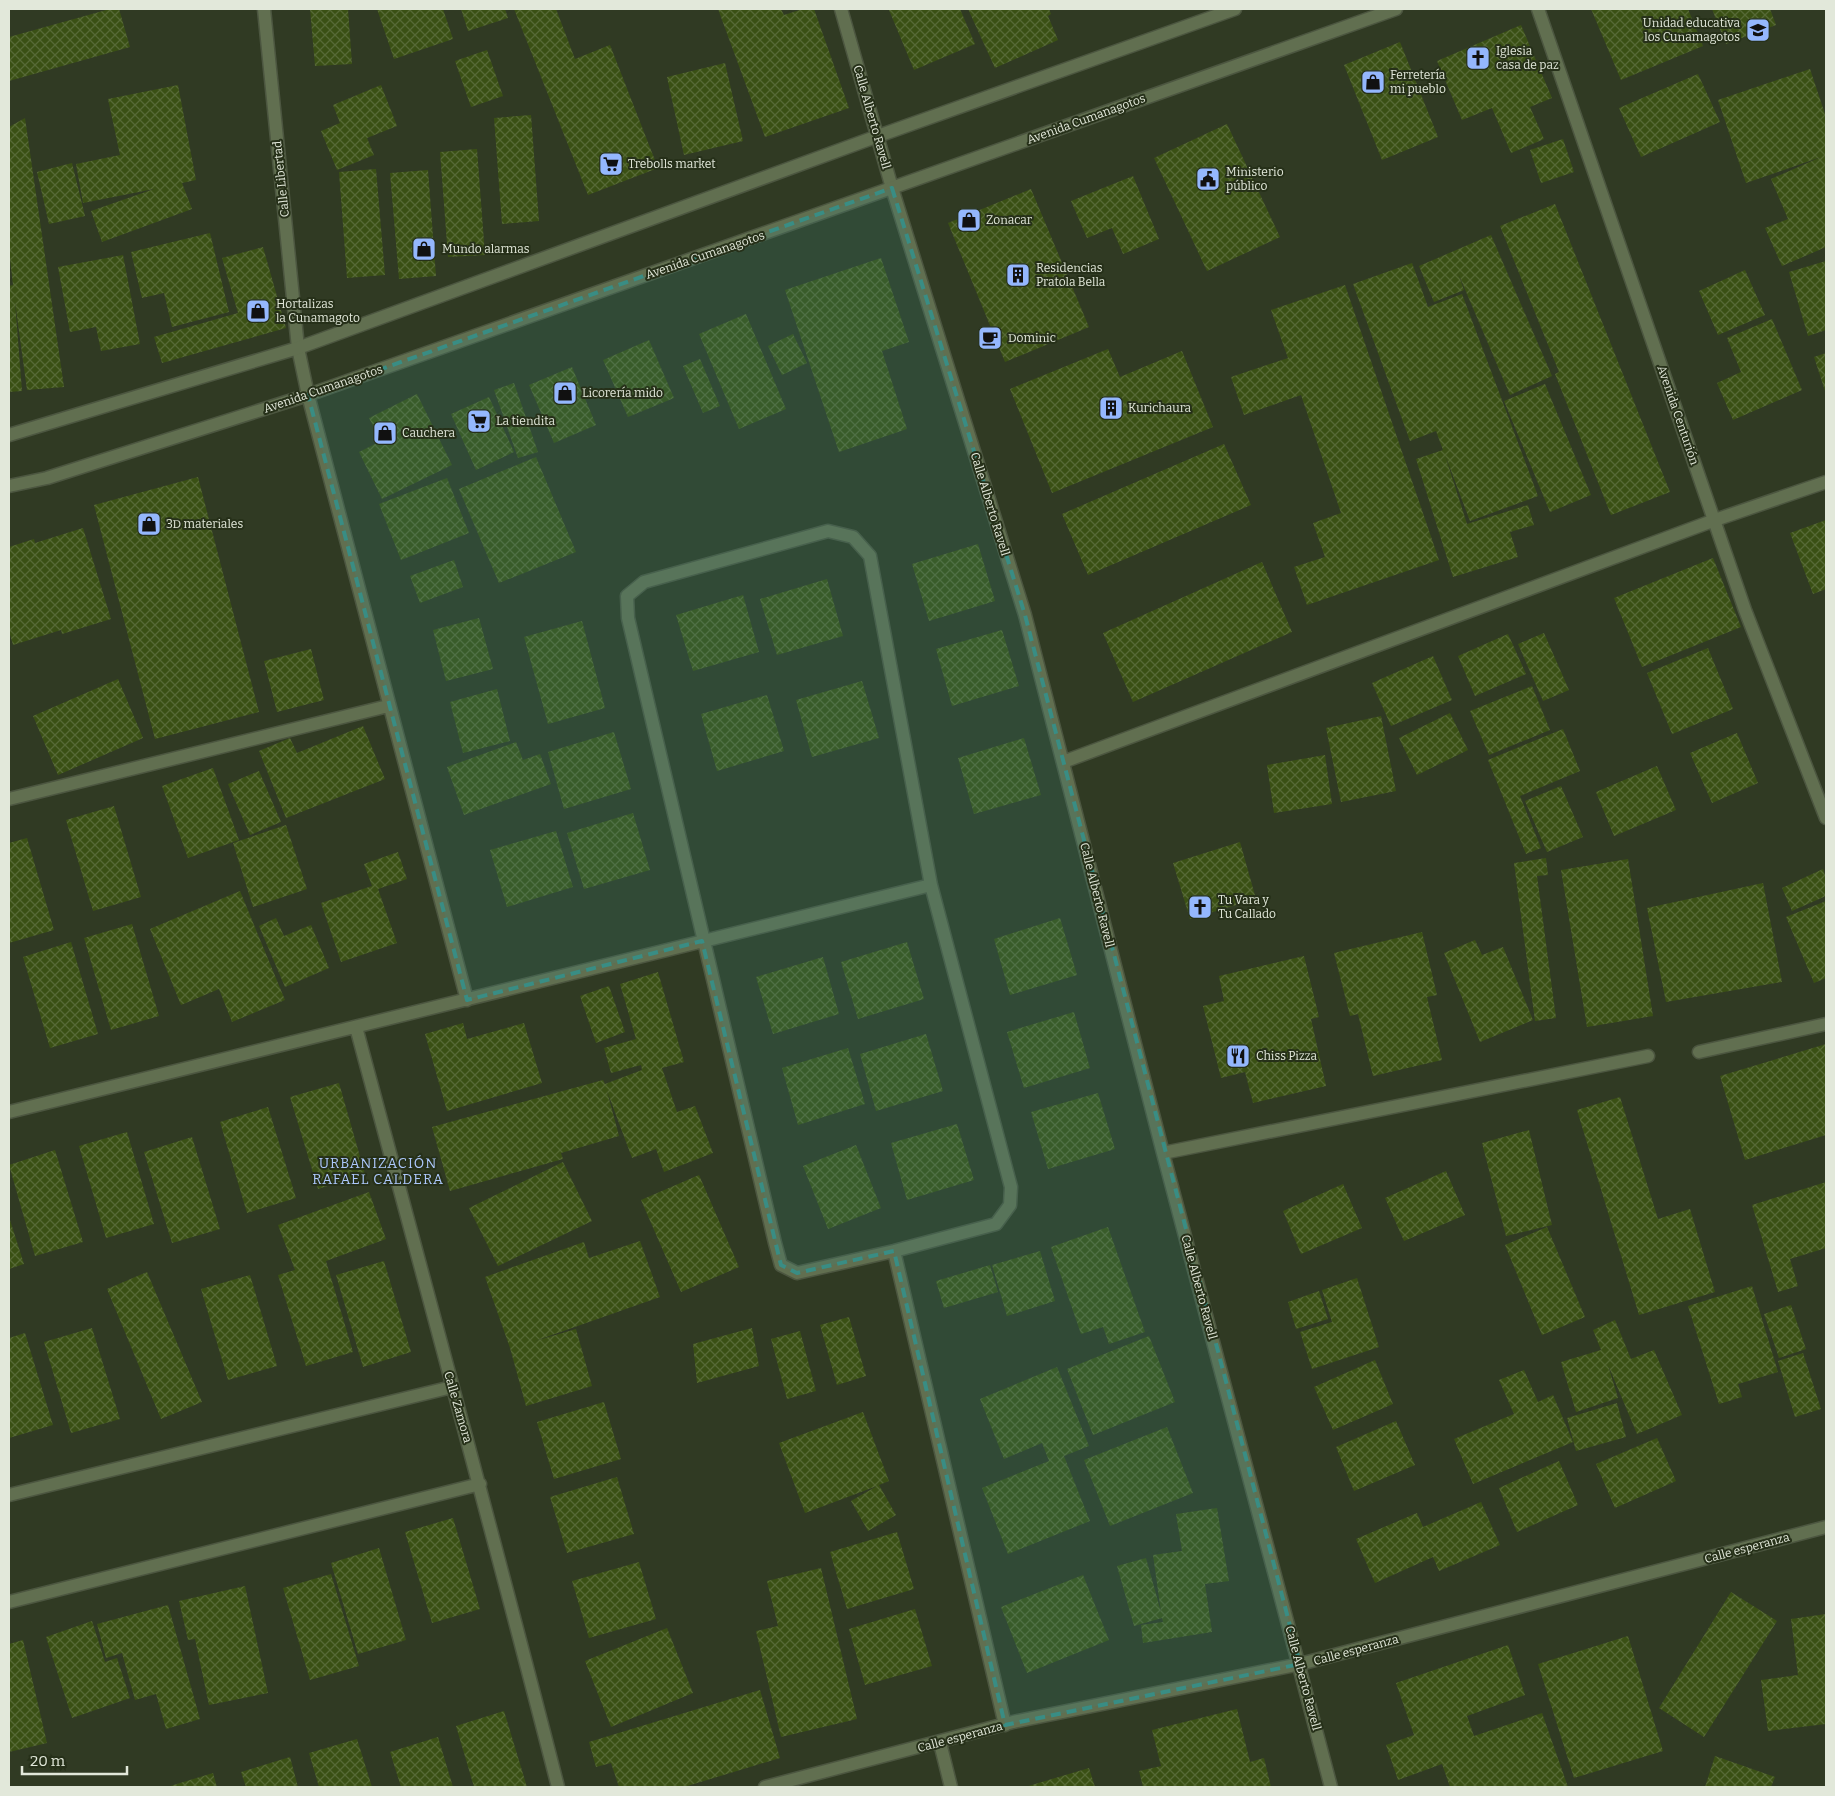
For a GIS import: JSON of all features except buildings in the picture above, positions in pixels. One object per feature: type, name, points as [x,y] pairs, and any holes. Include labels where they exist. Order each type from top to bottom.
[{"type":"street","name":"Calle Libertad","points":[[264,9],[298,348],[308,395],[388,706],[466,1000]]},
{"type":"street","name":"Calle Alberto Ravell","points":[[842,9],[892,188],[1025,615],[1163,1153],[1300,1664],[1331,1787]]},
{"type":"street","points":[[9,435],[298,348],[878,136],[1235,9]]},
{"type":"street","name":"Avenida Cumanagotos","points":[[9,486],[47,478],[308,395],[1396,9]]},
{"type":"street","name":"Avenida Centurión","points":[[1538,9],[1745,610],[1826,818]]},
{"type":"street","points":[[1063,762],[1715,520],[1826,482]]},
{"type":"street","points":[[828,531],[853,537],[870,556],[932,885],[1011,1187],[1010,1205],[996,1224],[894,1251],[798,1273],[781,1265],[702,941],[628,618],[627,596],[644,582],[828,531]]},
{"type":"street","points":[[9,799],[388,706]]},
{"type":"street","points":[[9,1112],[932,885]]},
{"type":"street","points":[[1699,1052],[1826,1024]]},
{"type":"street","name":"Calle Zamora","points":[[356,1027],[452,1387],[480,1484],[558,1787]]},
{"type":"street","points":[[1163,1153],[1648,1056]]},
{"type":"street","points":[[894,1251],[1005,1725]]},
{"type":"street","points":[[9,1495],[452,1387]]},
{"type":"street","points":[[9,1602],[480,1484]]},
{"type":"street","name":"Calle esperanza","points":[[765,1787],[1005,1725],[1300,1664],[1826,1527]]},
{"type":"street","points":[[940,1743],[951,1787]]},
{"type":"highlighted area","points":[[892,188],[1025,615],[1300,1664],[1005,1725],[894,1251],[797,1273],[781,1265],[702,941],[467,1000],[308,395]]},
{"type":"place","name":"Unidad educativa los Cunamagotos","points":[[1758,30]]},
{"type":"place","name":"Iglesia casa de paz","points":[[1478,58]]},
{"type":"place","name":"Ferretería mi pueblo","points":[[1373,82]]},
{"type":"place","name":"Trebolls market","points":[[611,164]]},
{"type":"place","name":"Ministerio público","points":[[1208,179]]},
{"type":"place","name":"Zonacar","points":[[969,220]]},
{"type":"place","name":"Mundo alarmas","points":[[424,249]]},
{"type":"place","name":"Residencias Pratola Bella","points":[[1018,275]]},
{"type":"place","name":"Hortalizas la Cunamagoto","points":[[258,311]]},
{"type":"place","name":"Dominic","points":[[990,338]]},
{"type":"place","name":"Licorería mido","points":[[565,393]]},
{"type":"place","name":"Kurichaura","points":[[1111,408]]},
{"type":"place","name":"La tiendita","points":[[479,421]]},
{"type":"place","name":"Cauchera","points":[[385,433]]},
{"type":"place","name":"3D materiales","points":[[149,524]]},
{"type":"place","name":"Tu Vara y Tu Callado","points":[[1200,907]]},
{"type":"place","name":"Chiss Pizza","points":[[1238,1056]]},
{"type":"district","name":"URBANIZACIÓN RAFAEL CALDERA","points":[[378,1172]]}]
